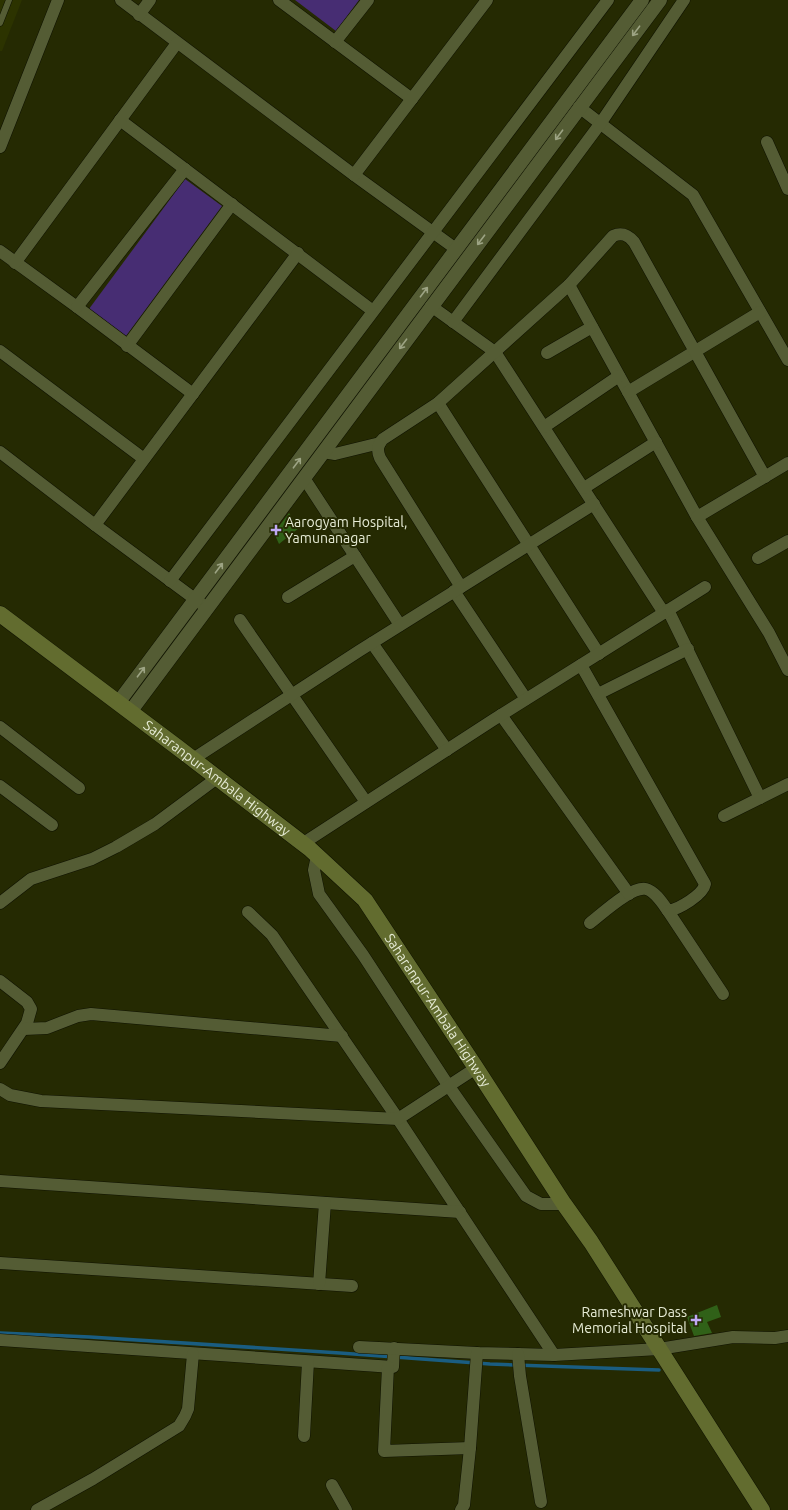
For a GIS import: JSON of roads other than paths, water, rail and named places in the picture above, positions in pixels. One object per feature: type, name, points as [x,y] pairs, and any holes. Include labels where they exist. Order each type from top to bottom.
[{"type":"main road","name":"Saharanpur-Ambala Highway","points":[[0,614],[193,759],[302,844],[365,900],[564,1204],[591,1242],[762,1510]]},
{"type":"street","points":[[0,147],[58,0]]},
{"type":"street","points":[[121,0],[354,175],[456,249]]},
{"type":"street","points":[[139,15],[150,0]]},
{"type":"street","points":[[279,0],[412,99]]},
{"type":"street","points":[[335,42],[368,0]]},
{"type":"street","points":[[354,175],[488,0]]},
{"type":"street","points":[[170,580],[608,0]]},
{"type":"street","points":[[124,707],[195,599],[642,0]]},
{"type":"street","points":[[124,707],[207,608],[660,0]]},
{"type":"street","points":[[453,322],[600,124],[684,0]]},
{"type":"street","points":[[15,262],[177,43]]},
{"type":"street","points":[[579,107],[694,195],[788,360]]},
{"type":"street","points":[[120,120],[373,311]]},
{"type":"street","points":[[767,142],[788,189]]},
{"type":"street","points":[[77,307],[185,169]]},
{"type":"street","points":[[127,346],[232,204]]},
{"type":"street","points":[[526,699],[380,458],[377,451],[383,439],[438,403],[569,286],[613,236],[624,234],[634,242],[765,477]]},
{"type":"street","points":[[0,251],[193,394]]},
{"type":"street","points":[[95,525],[298,253]]},
{"type":"street","points":[[569,286],[697,517],[769,633],[788,670]]},
{"type":"street","points":[[431,306],[495,352],[666,611],[688,649],[760,798]]},
{"type":"street","points":[[628,392],[760,312]]},
{"type":"street","points":[[547,353],[592,327]]},
{"type":"street","points":[[0,351],[144,459]]},
{"type":"street","points":[[544,427],[619,376]]},
{"type":"street","points":[[438,403],[530,544],[599,654]]},
{"type":"street","points":[[584,488],[656,442]]},
{"type":"street","points":[[323,452],[335,454],[380,443]]},
{"type":"street","points":[[0,452],[207,608]]},
{"type":"street","points":[[697,517],[788,463]]},
{"type":"street","points":[[304,478],[400,625]]},
{"type":"street","points":[[193,759],[400,625],[594,504]]},
{"type":"street","points":[[758,558],[788,541]]},
{"type":"street","points":[[288,597],[355,556]]},
{"type":"street","points":[[302,844],[446,750],[705,587]]},
{"type":"street","points":[[240,620],[366,802]]},
{"type":"street","points":[[372,643],[446,750]]},
{"type":"street","points":[[598,694],[688,649]]},
{"type":"street","points":[[581,665],[705,884],[704,889],[695,897],[675,910],[668,911]]},
{"type":"street","points":[[501,715],[629,894]]},
{"type":"street","points":[[0,727],[79,788]]},
{"type":"street","points":[[0,903],[31,879],[92,859],[116,847],[155,824],[217,778]]},
{"type":"street","points":[[724,816],[788,784]]},
{"type":"street","points":[[0,786],[52,825]]},
{"type":"street","points":[[317,856],[314,870],[319,894],[363,955],[448,1085],[526,1196],[541,1204],[564,1204]]},
{"type":"street","points":[[590,923],[629,894],[647,889],[655,895],[668,911],[723,994]]},
{"type":"street","points":[[248,912],[272,935],[342,1036],[554,1355]]},
{"type":"street","points":[[0,981],[27,1002],[31,1009],[24,1029],[0,1063]]},
{"type":"street","points":[[24,1029],[47,1028],[78,1016],[91,1014],[342,1036]]},
{"type":"street","points":[[0,1089],[10,1095],[41,1101],[398,1119],[476,1068]]},
{"type":"street","points":[[0,1182],[460,1212]]},
{"type":"street","points":[[319,1284],[325,1203]]},
{"type":"street","points":[[0,1263],[352,1286]]},
{"type":"street","points":[[0,1340],[308,1362],[392,1357],[518,1361],[554,1355],[659,1349],[733,1337],[775,1338],[788,1336]]},
{"type":"street","points":[[359,1347],[392,1357]]},
{"type":"street","points":[[37,1510],[93,1479],[179,1426],[188,1409],[193,1354]]},
{"type":"street","points":[[392,1357],[384,1451],[470,1448]]},
{"type":"street","points":[[461,1510],[464,1505],[477,1360]]},
{"type":"street","points":[[518,1361],[541,1502]]},
{"type":"street","points":[[304,1436],[308,1362]]},
{"type":"street","points":[[332,1485],[346,1510]]},
{"type":"lane","points":[[0,23],[9,0]]},
{"type":"waterway","points":[[0,1333],[90,1337],[490,1364],[659,1370]]},
{"type":"place","name":"Aarogyam Hospital, Yamunanagar","points":[[276,530]]},
{"type":"place","name":"Rameshwar Dass Memorial Hospital","points":[[696,1320]]}]
